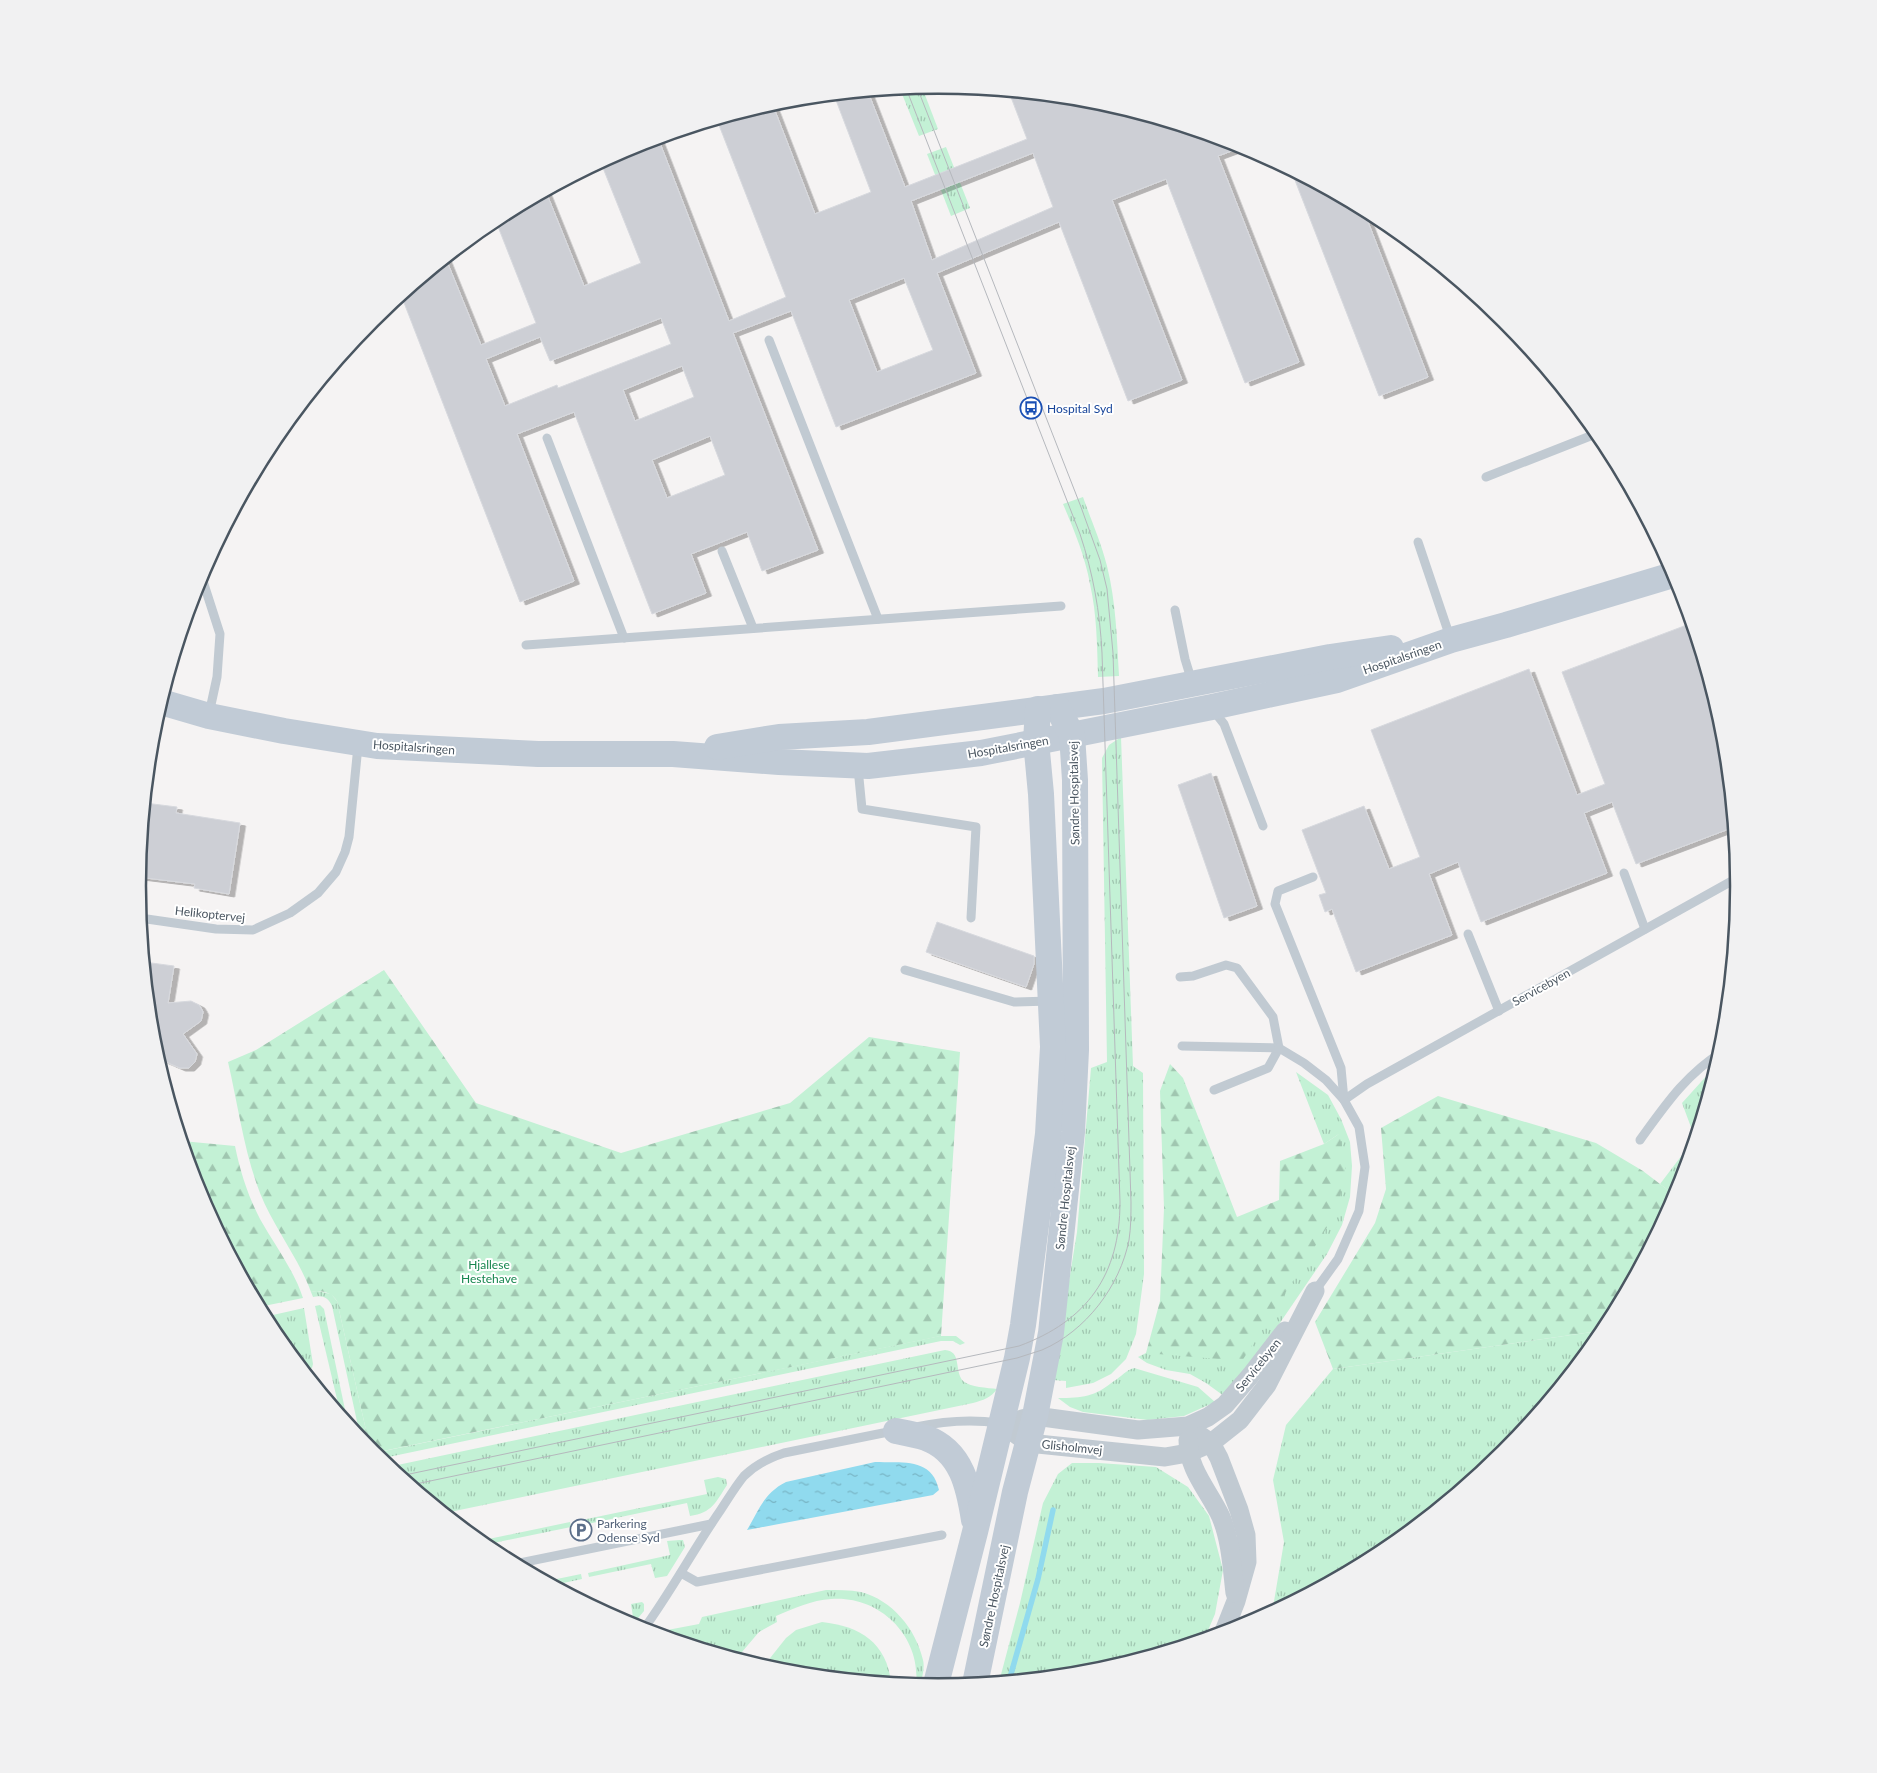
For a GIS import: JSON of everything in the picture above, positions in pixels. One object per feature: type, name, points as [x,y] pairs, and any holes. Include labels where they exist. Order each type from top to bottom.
[{"type":"street","name":"Hospitalsringen","points":[[1203,697],[1337,680],[1451,640],[1668,576]]},
{"type":"street","name":"Hospitalsringen","points":[[672,754],[779,737],[1051,725],[1098,729],[1203,697],[1298,663],[1451,640]]},
{"type":"street","points":[[779,762],[1051,725],[1072,718],[1203,697]]},
{"type":"street","name":"Hospitalsringen","points":[[168,704],[209,716],[284,731],[377,746],[538,754],[672,754],[868,766],[981,753],[1051,725]]},
{"type":"street","name":"Søndre Hospitalsvej","points":[[937,1679],[975,1532],[1023,1325],[1048,1134],[1053,1047],[1066,1000],[1075,780],[1051,725]]},
{"type":"street","name":"Søndre Hospitalsvej","points":[[977,1678],[1015,1492],[1035,1416],[1051,1332],[1072,1132],[1076,1050],[1066,1000],[1041,794],[1051,725]]},
{"type":"street","points":[[1066,1000],[1088,871],[1091,764],[1098,729]]},
{"type":"street","name":"Servicebyen","points":[[1188,1426],[1208,1417],[1225,1405],[1251,1375],[1315,1291]]},
{"type":"street","name":"Servicebyen","points":[[1211,1443],[1240,1420],[1267,1385],[1315,1291]]},
{"type":"street","name":"Glisholmvej","points":[[1001,1423],[1035,1416],[1138,1430],[1188,1426]]},
{"type":"street","name":"Glisholmvej","points":[[1001,1423],[1028,1443],[1165,1457],[1188,1453],[1211,1443]]},
{"type":"street","points":[[1188,1426],[1211,1443],[1231,1485],[1246,1535],[1248,1562],[1227,1625]]},
{"type":"street","points":[[1188,1426],[1188,1453],[1194,1470],[1221,1518],[1228,1540],[1236,1601]]},
{"type":"street","points":[[896,1431],[927,1438],[941,1446],[953,1457],[963,1471],[970,1492],[975,1532]]},
{"type":"lane","points":[[769,340],[878,619]]},
{"type":"lane","points":[[1486,477],[1591,436]]},
{"type":"lane","points":[[547,438],[624,638]]},
{"type":"lane","points":[[1418,542],[1451,640]]},
{"type":"lane","points":[[722,551],[753,628]]},
{"type":"lane","points":[[205,587],[220,634],[218,677],[209,716]]},
{"type":"lane","points":[[526,645],[1061,606]]},
{"type":"lane","points":[[1175,610],[1185,659],[1203,697],[1224,724],[1263,826]]},
{"type":"lane","name":"Helikoptervej","points":[[147,919],[216,929],[253,930],[290,913],[318,893],[336,872],[349,837],[358,743]]},
{"type":"lane","points":[[858,765],[862,809],[976,827],[971,918]]},
{"type":"lane","points":[[1624,874],[1645,929]]},
{"type":"lane","points":[[1313,877],[1278,891],[1275,904],[1341,1068],[1344,1100]]},
{"type":"lane","name":"Servicebyen","points":[[1344,1100],[1367,1084],[1731,881]]},
{"type":"lane","points":[[1468,934],[1499,1011]]},
{"type":"lane","points":[[1180,977],[1193,976],[1226,965],[1237,968],[1273,1017],[1279,1048],[1268,1068],[1214,1090]]},
{"type":"lane","points":[[905,970],[1014,1002],[1066,1000]]},
{"type":"lane","points":[[1182,1046],[1279,1048]]},
{"type":"lane","name":"Servicebyen","points":[[1279,1048],[1304,1063],[1326,1080],[1344,1100],[1359,1127],[1365,1167],[1359,1211],[1338,1260],[1315,1291]]},
{"type":"lane","points":[[1640,1140],[1688,1078],[1712,1059]]},
{"type":"lane","points":[[647,1624],[711,1524],[745,1476],[773,1457],[784,1453],[943,1421],[977,1420],[1001,1423]]},
{"type":"lane","points":[[524,1562],[711,1524]]},
{"type":"lane","points":[[681,1573],[697,1582],[942,1535]]},
{"type":"green space","points":[[925,94],[938,129],[919,136],[902,95]]},
{"type":"green space","points":[[946,147],[970,208],[951,216],[927,154]]},
{"type":"green space","points":[[1083,497],[1102,548],[1110,580],[1116,621],[1119,676],[1098,677],[1095,619],[1088,574],[1075,533],[1063,504]]},
{"type":"green space","points":[[1121,737],[1133,1066],[1143,1073],[1144,1274],[1136,1334],[1126,1359],[1111,1374],[1093,1383],[1066,1388],[1066,1381],[1053,1380],[1077,1232],[1091,1068],[1107,1062],[1102,758],[1109,745]]},
{"type":"green space","name":"Hjallese Hestehave","points":[[384,970],[476,1103],[621,1153],[790,1103],[869,1037],[960,1052],[941,1336],[382,1451],[367,1436],[337,1301],[326,1292],[311,1292],[300,1267],[266,1206],[254,1177],[228,1062],[256,1050]]},
{"type":"green space","points":[[1170,1064],[1183,1078],[1237,1217],[1279,1200],[1280,1161],[1324,1144],[1339,1134],[1346,1163],[1338,1210],[1242,1361],[1146,1353],[1160,1301],[1164,1208],[1160,1091]]},
{"type":"green space","points":[[1296,1072],[1328,1095],[1341,1119],[1350,1142],[1352,1166],[1350,1197],[1342,1225],[1327,1254],[1245,1374],[1224,1396],[1190,1374],[1166,1370],[1147,1363],[1138,1357],[1146,1353],[1339,1134],[1324,1144]]},
{"type":"green space","points":[[1708,1074],[1692,1130],[1682,1103]]},
{"type":"green space","points":[[1438,1096],[1596,1143],[1643,1171],[1670,1192],[1625,1283],[1595,1332],[1333,1369],[1315,1322],[1375,1223],[1386,1189],[1381,1128]]},
{"type":"green space","points":[[188,1142],[235,1146],[239,1165],[256,1210],[289,1267],[303,1298],[266,1306],[228,1237],[206,1190]]},
{"type":"green space","points":[[1686,1150],[1670,1192],[1660,1184]]},
{"type":"green space","points":[[317,1291],[331,1294],[337,1301],[367,1436],[358,1426],[332,1306],[324,1297],[313,1297],[311,1292]]},
{"type":"green space","points":[[320,1305],[324,1309],[346,1413],[338,1404],[315,1306]]},
{"type":"green space","points":[[304,1308],[313,1364],[312,1368],[310,1369],[272,1315]]},
{"type":"green space","points":[[1595,1332],[1535,1409],[1461,1483],[1379,1546],[1335,1573],[1273,1604],[1284,1542],[1273,1480],[1286,1425],[1333,1369]]},
{"type":"green space","points":[[940,1336],[956,1336],[965,1343],[960,1345],[953,1341],[941,1341],[389,1457],[382,1451]]},
{"type":"green space","points":[[945,1350],[954,1354],[960,1377],[963,1381],[974,1386],[997,1389],[992,1395],[973,1403],[452,1512],[397,1465]]},
{"type":"green space","points":[[1134,1368],[1198,1387],[1215,1402],[1184,1416],[1148,1420],[1083,1412],[1070,1407],[1058,1398],[1074,1398],[1094,1393]]},
{"type":"green space","points":[[1072,1463],[1156,1467],[1188,1487],[1209,1516],[1223,1570],[1215,1614],[1208,1632],[1144,1652],[1093,1664],[1000,1677],[1043,1503],[1058,1474]]},
{"type":"green space","points":[[718,1477],[726,1479],[727,1485],[713,1506],[697,1515],[690,1516],[687,1503],[578,1526],[577,1521],[707,1494],[704,1480]]},
{"type":"green space","points":[[570,1522],[571,1527],[494,1543],[489,1539]]},
{"type":"green space","points":[[683,1540],[685,1547],[667,1576],[655,1578],[651,1564],[589,1577],[588,1573],[670,1555],[667,1541]]},
{"type":"green space","points":[[581,1574],[582,1579],[562,1583],[554,1579]]},
{"type":"green space","points":[[826,1590],[861,1592],[883,1602],[892,1609],[901,1617],[915,1637],[924,1663],[921,1679],[916,1679],[916,1668],[912,1651],[904,1635],[894,1622],[881,1612],[865,1604],[849,1600],[831,1599],[803,1605],[776,1616],[777,1622],[759,1632],[740,1654],[666,1630],[699,1624],[702,1617]]},
{"type":"green space","points":[[642,1602],[644,1604],[644,1611],[637,1620],[631,1617],[633,1617],[631,1604]]},
{"type":"green space","points":[[822,1622],[836,1624],[859,1633],[869,1639],[884,1657],[890,1678],[835,1672],[768,1660],[786,1638],[796,1630]]},
{"type":"water","points":[[875,1462],[905,1463],[923,1467],[935,1479],[939,1490],[933,1495],[747,1530],[767,1497],[778,1486],[786,1482]]},
{"type":"building","points":[[870,97],[905,187],[1027,139],[1011,97],[1093,109],[1144,121],[1233,151],[1218,156],[1299,362],[1245,383],[1166,179],[1112,200],[1182,380],[1128,401],[1059,222],[937,273],[976,373],[836,427],[791,311],[733,333],[818,550],[762,571],[747,532],[691,554],[706,593],[652,614],[574,412],[517,434],[574,581],[520,602],[404,302],[448,264],[481,345],[536,323],[498,227],[548,197],[584,286],[641,263],[603,169],[661,145],[729,321],[786,297],[719,125],[775,111],[815,214],[871,192],[836,101]],"holes":[[[1033,153],[1053,207],[932,260],[911,201]],[[904,278],[933,350],[877,372],[849,300]],[[661,318],[671,344],[558,388],[557,385],[505,406],[486,359],[540,337],[550,361]],[[682,366],[694,397],[635,421],[623,390]],[[710,436],[725,475],[667,498],[652,460]]]},
{"type":"building","points":[[1294,179],[1367,220],[1428,377],[1379,396]]},
{"type":"building","points":[[1686,625],[1704,681],[1716,732],[1729,829],[1636,864],[1612,802],[1584,813],[1607,873],[1481,922],[1458,862],[1429,874],[1452,935],[1356,972],[1332,909],[1325,912],[1319,895],[1326,893],[1302,830],[1364,806],[1389,869],[1420,857],[1371,730],[1529,669],[1577,795],[1605,784],[1562,672]]},
{"type":"building","points":[[1211,773],[1257,906],[1224,918],[1178,785]]},
{"type":"building","points":[[151,804],[177,807],[176,813],[240,823],[229,894],[194,888],[195,884],[146,878],[147,835]]},
{"type":"building","points":[[937,922],[1034,956],[1034,964],[1026,987],[926,952]]},
{"type":"building","points":[[150,963],[174,966],[168,1003],[191,1001],[199,1005],[203,1012],[201,1021],[183,1034],[197,1054],[195,1062],[189,1068],[180,1068],[166,1062],[161,1041]]},
{"type":"waterway","points":[[1011,1676],[1038,1579],[1053,1510]]},
{"type":"tram line","points":[[417,1484],[1017,1358],[1042,1350],[1058,1342],[1073,1331],[1099,1305],[1118,1274],[1130,1235],[1131,1202],[1113,653],[1107,589],[1100,560],[1081,507],[920,94]]},
{"type":"tram line","points":[[407,1475],[1019,1346],[1043,1336],[1081,1309],[1095,1292],[1106,1273],[1114,1252],[1120,1202],[1102,653],[1095,593],[1089,563],[1080,534],[909,95]]},
{"type":"place","name":"Hospital Syd","points":[[1031,408]]},
{"type":"place","name":"Parkering Odense Syd","points":[[581,1530]]}]
